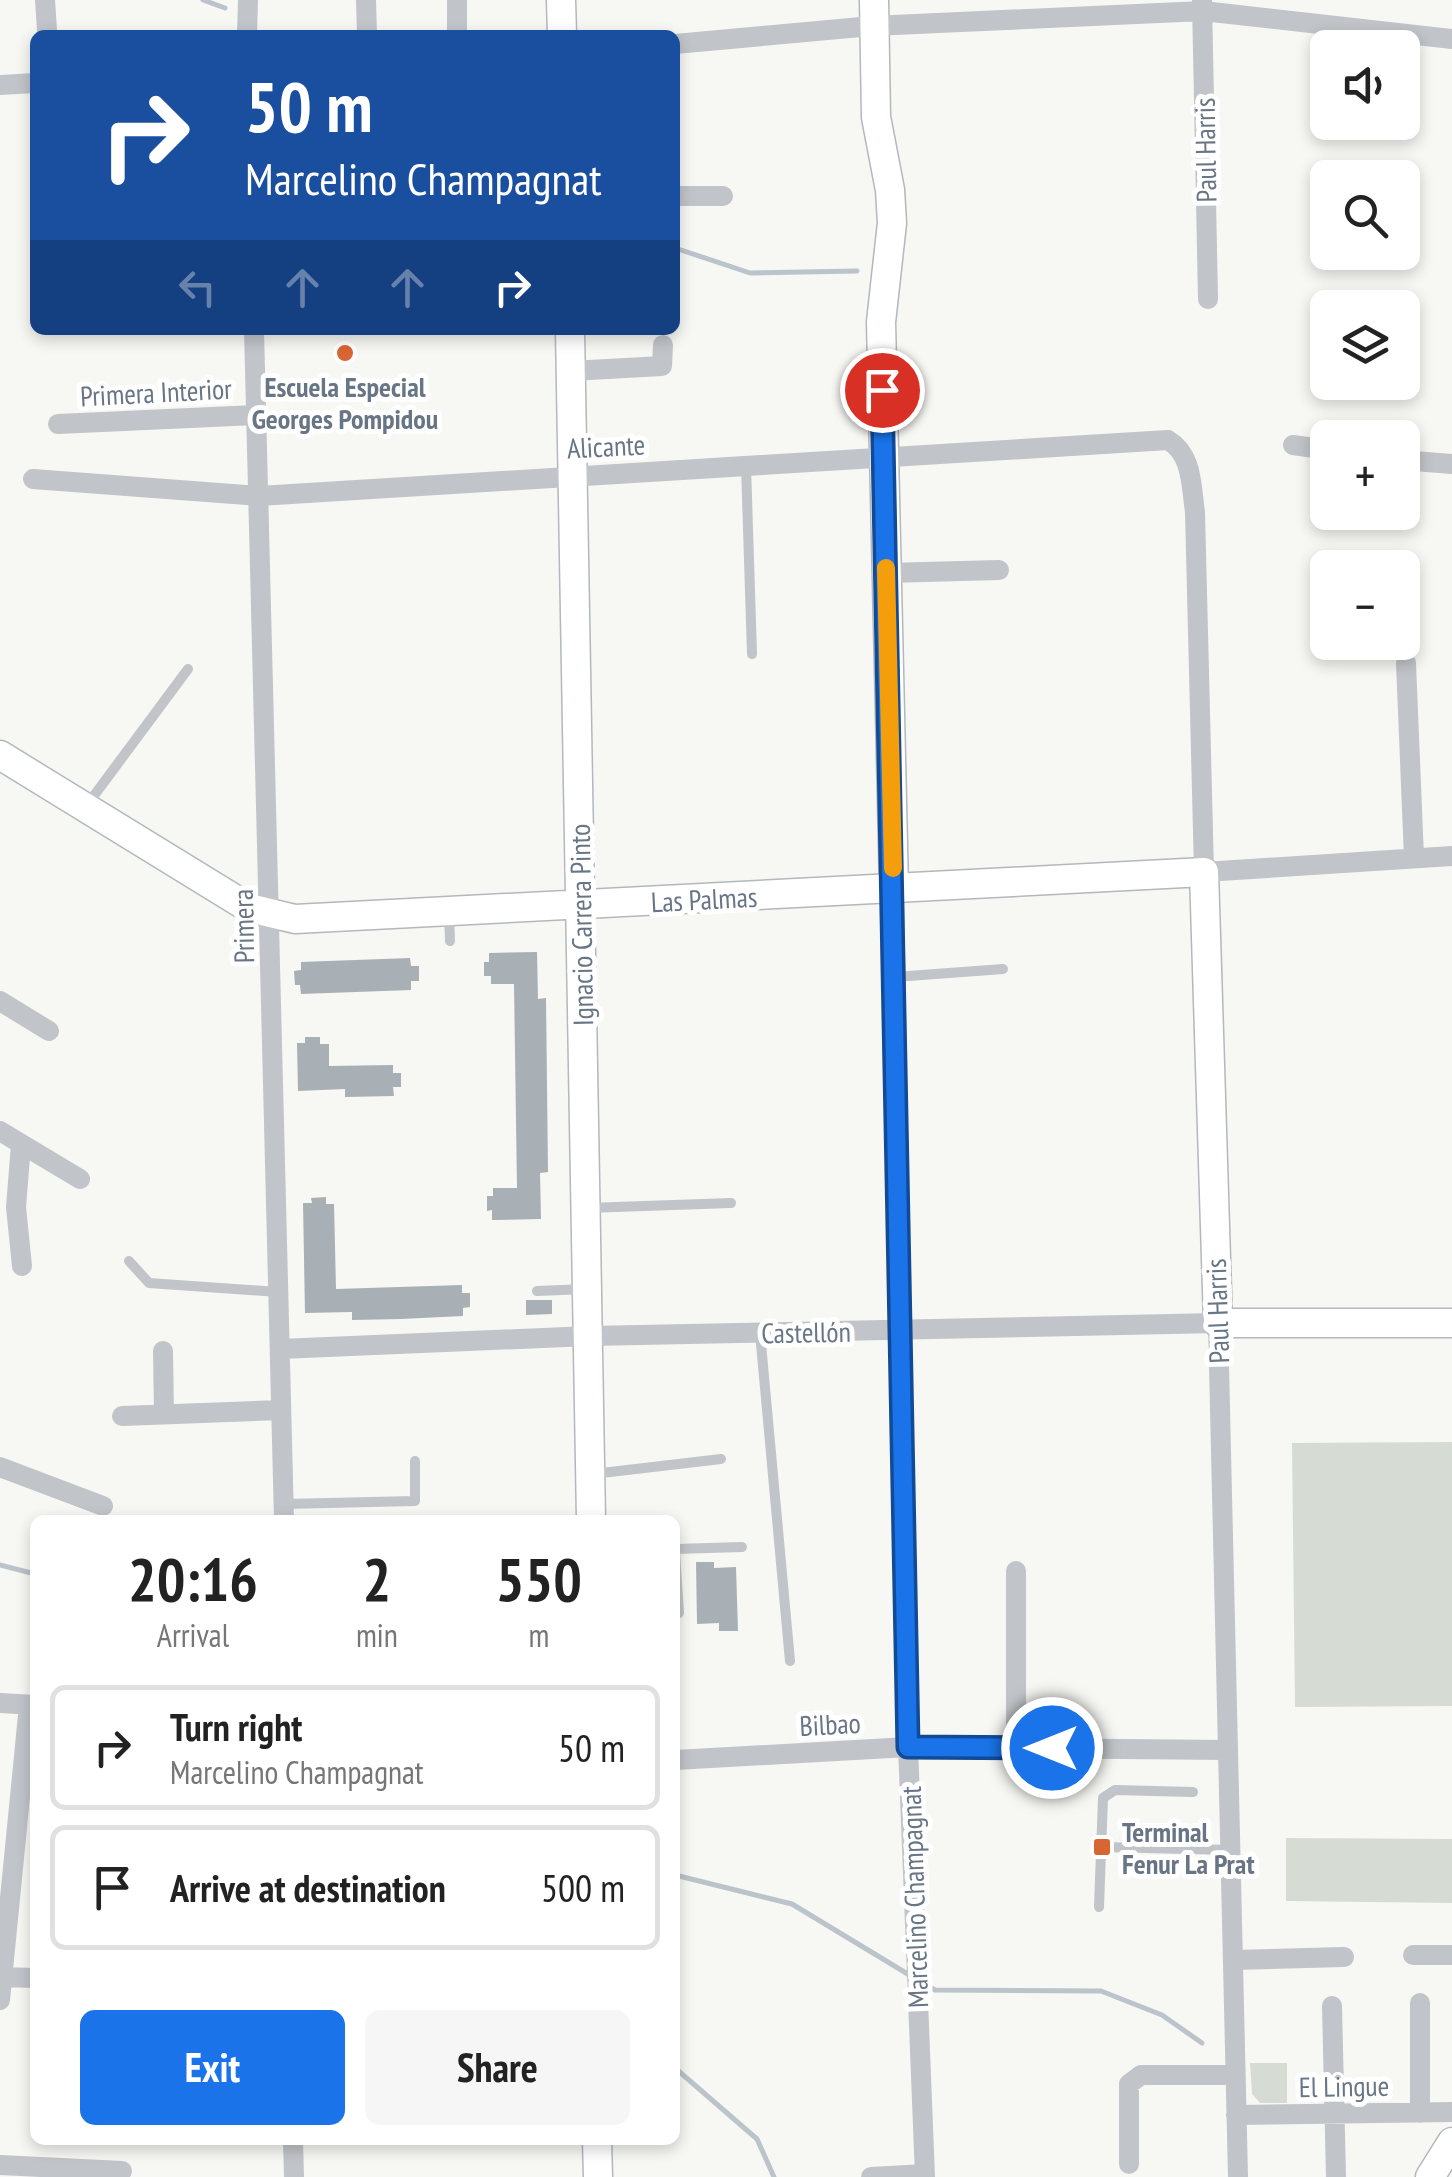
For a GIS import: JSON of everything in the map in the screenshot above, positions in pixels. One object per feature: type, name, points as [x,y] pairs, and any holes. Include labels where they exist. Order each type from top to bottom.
[{"type":"street","points":[[45,0],[48,30]]},
{"type":"street","points":[[248,0],[248,30]]},
{"type":"street","points":[[366,0],[366,30]]},
{"type":"street","points":[[457,0],[457,30]]},
{"type":"street","points":[[561,0],[562,30]]},
{"type":"street","points":[[680,43],[873,13],[1202,6],[1452,39]]},
{"type":"street","name":"Paul Harris","points":[[1202,6],[1208,299]]},
{"type":"street","name":"Marcelino Champagnat","points":[[873,13],[876,117],[892,222],[880,322],[908,1747],[925,2176]]},
{"type":"street","points":[[0,85],[30,82]]},
{"type":"street","points":[[680,196],[723,196]]},
{"type":"street","name":"Primera","points":[[254,335],[284,1512]]},
{"type":"street","name":"Ignacio Carrera Pinto","points":[[570,335],[591,1515]]},
{"type":"street","points":[[572,371],[662,366],[662,344]]},
{"type":"street","name":"Primera Interior","points":[[58,424],[256,415]]},
{"type":"street","name":"Alicante","points":[[33,479],[259,496],[1168,440],[1180,447]]},
{"type":"street","points":[[1294,445],[1310,447]]},
{"type":"street","name":"Paul Harris","points":[[1180,447],[1189,468],[1195,512],[1238,2177]]},
{"type":"street","points":[[1420,461],[1452,464]]},
{"type":"street","points":[[886,573],[999,570]]},
{"type":"street","points":[[1406,663],[1414,858]]},
{"type":"street","name":"Las Palmas","points":[[0,754],[249,908],[295,919],[1452,856]]},
{"type":"street","points":[[0,1002],[48,1031]]},
{"type":"street","points":[[0,1131],[80,1179]]},
{"type":"street","points":[[21,1144],[16,1207],[22,1266]]},
{"type":"street","name":"Castellón","points":[[280,1350],[588,1336],[1218,1323],[1452,1324]]},
{"type":"street","points":[[162,1351],[164,1414]]},
{"type":"street","points":[[122,1416],[280,1410]]},
{"type":"street","points":[[0,1467],[103,1506]]},
{"type":"street","points":[[1016,1571],[1016,1748]]},
{"type":"street","points":[[0,1703],[30,1705]]},
{"type":"street","points":[[0,2000],[30,1723]]},
{"type":"street","name":"Bilbao","points":[[680,1760],[908,1747],[1228,1750]]},
{"type":"street","points":[[1412,1956],[1452,1956]]},
{"type":"street","points":[[1232,1960],[1344,1957]]},
{"type":"street","points":[[1,1977],[30,1978]]},
{"type":"street","points":[[1420,2003],[1420,2113]]},
{"type":"street","points":[[1332,2006],[1336,2177]]},
{"type":"street","points":[[1129,2164],[1133,2079],[1142,2075],[1235,2075]]},
{"type":"street","name":"El Lingue","points":[[1236,2115],[1452,2112]]},
{"type":"street","points":[[1430,2177],[1452,2142]]},
{"type":"street","points":[[293,2145],[294,2177]]},
{"type":"street","points":[[597,2145],[598,2177]]},
{"type":"street","points":[[8,2169],[122,2171]]},
{"type":"street","points":[[871,2177],[925,2176]]},
{"type":"lane","points":[[746,466],[752,654]]},
{"type":"lane","points":[[85,808],[188,669]]},
{"type":"lane","points":[[450,912],[450,942]]},
{"type":"lane","points":[[895,977],[1002,969]]},
{"type":"lane","points":[[586,1208],[731,1203]]},
{"type":"lane","points":[[129,1260],[150,1283],[279,1292]]},
{"type":"lane","points":[[537,1292],[588,1289]]},
{"type":"lane","points":[[760,1333],[790,1661]]},
{"type":"lane","points":[[590,1474],[721,1459]]},
{"type":"lane","points":[[284,1512],[415,1501],[415,1461]]},
{"type":"lane","points":[[680,1550],[742,1547]]},
{"type":"lane","points":[[1099,1907],[1102,1798],[1107,1792],[1193,1792]]},
{"type":"lane","points":[[1102,1847],[1230,1850]]},
{"type":"shaded area","points":[[1452,1442],[1452,1706],[1295,1707],[1292,1443]]},
{"type":"shaded area","points":[[1286,1838],[1452,1839],[1452,1903],[1286,1901]]},
{"type":"shaded area","points":[[1250,2063],[1287,2063],[1287,2103],[1260,2103],[1252,2094]]},
{"type":"building","points":[[537,952],[538,999],[546,998],[548,1172],[540,1173],[541,1219],[492,1220],[492,1210],[487,1211],[487,1196],[493,1196],[493,1188],[517,1188],[514,984],[491,984],[491,976],[484,976],[484,962],[489,962],[489,953]]},
{"type":"building","points":[[410,958],[411,966],[419,966],[419,981],[411,981],[411,990],[301,994],[300,985],[295,985],[294,971],[301,970],[301,962]]},
{"type":"building","points":[[305,1037],[320,1037],[320,1044],[329,1044],[329,1066],[393,1065],[393,1073],[401,1073],[401,1087],[393,1087],[394,1096],[345,1097],[345,1089],[298,1091],[297,1043],[305,1043]]},
{"type":"building","points":[[326,1197],[326,1204],[334,1204],[336,1289],[462,1285],[462,1293],[470,1293],[470,1307],[463,1308],[463,1316],[352,1320],[352,1312],[305,1313],[303,1203]]},
{"type":"building","points":[[526,1300],[552,1300],[552,1314],[526,1315]]},
{"type":"building","points":[[696,1562],[714,1562],[714,1568],[736,1567],[738,1631],[719,1631],[719,1623],[697,1624]]},
{"type":"waterway","points":[[203,0],[225,8]]},
{"type":"waterway","points":[[680,250],[750,273],[857,271]]},
{"type":"waterway","points":[[0,1565],[30,1573]]},
{"type":"waterway","points":[[680,1876],[792,1904],[911,1976]]},
{"type":"waterway","points":[[925,1984],[935,1990],[1101,1991],[1162,2015],[1202,2043]]},
{"type":"waterway","points":[[680,2072],[757,2139],[774,2177]]},
{"type":"slow traffic","points":[[886,568],[893,868]]},
{"type":"place","name":"Escuela Especial Georges Pompidou","points":[[345,353]]},
{"type":"place","name":"Terminal Fenur La Prat","points":[[1102,1847]]},
{"type":"route","points":[[882,390],[908,1747],[1052,1748]]}]
